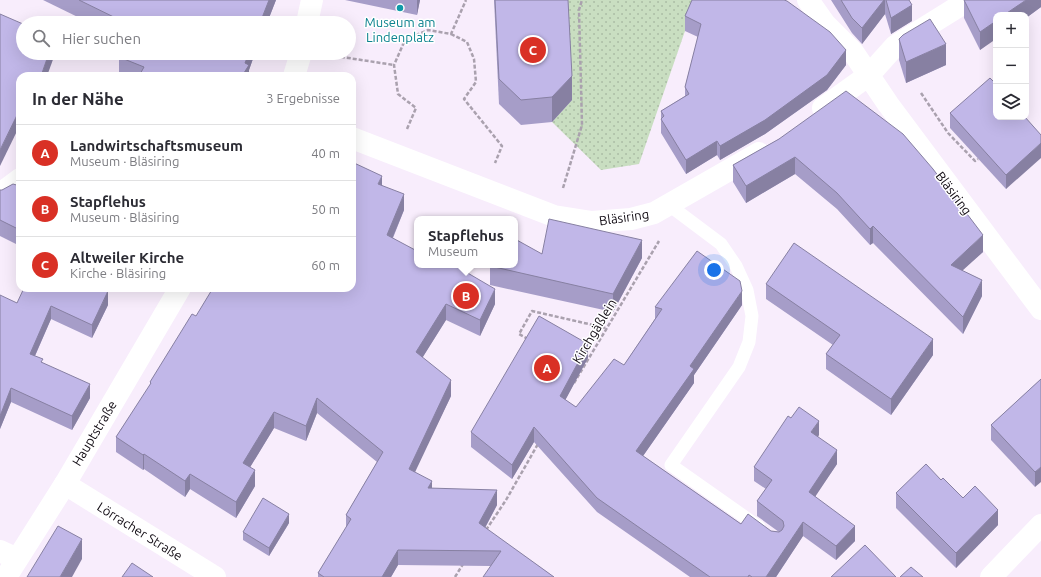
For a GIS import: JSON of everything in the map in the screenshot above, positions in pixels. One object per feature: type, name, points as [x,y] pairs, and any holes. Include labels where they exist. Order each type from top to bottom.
[{"type":"street","points":[[309,16],[312,0]]},
{"type":"street","name":"Bläsiring","points":[[808,0],[826,24],[853,52],[888,104],[1041,309]]},
{"type":"street","points":[[808,119],[869,75],[895,46],[969,0]]},
{"type":"street","points":[[295,72],[299,60]]},
{"type":"street","name":"Bläsiring","points":[[356,140],[554,216],[592,222],[631,219],[662,209],[778,141]]},
{"type":"street","points":[[0,194],[16,182]]},
{"type":"street","name":"Hauptstraße","points":[[8,562],[64,484],[178,292]]},
{"type":"street","name":"Lörracher Straße","points":[[64,484],[215,577]]},
{"type":"street","points":[[991,577],[1041,525]]},
{"type":"lane","points":[[662,209],[721,244],[736,266],[747,290],[752,316],[749,342],[739,368],[670,466],[770,535]]},
{"type":"path","points":[[451,34],[466,0]]},
{"type":"path","points":[[554,216],[582,125],[579,10],[582,0]]},
{"type":"path","points":[[397,156],[416,108],[398,94],[394,65],[405,40],[428,30],[451,34],[467,42],[474,59],[476,82],[464,99],[502,146],[486,190]]},
{"type":"path","points":[[356,59],[394,65]]},
{"type":"path","points":[[921,93],[948,133],[975,161],[978,158]]},
{"type":"path","name":"Kirchgäßlein","points":[[570,390],[659,241],[662,209]]},
{"type":"path","points":[[532,342],[519,334],[532,311],[606,328]]},
{"type":"path","points":[[484,532],[506,500],[542,438]]},
{"type":"path","points":[[455,577],[467,558]]},
{"type":"green space","points":[[567,0],[698,0],[685,31],[639,164],[601,170],[552,122],[572,100]]},
{"type":"building","points":[[79,0],[269,0],[263,16],[112,16]]},
{"type":"building","points":[[495,0],[568,0],[572,76],[552,97],[521,100],[499,79]]},
{"type":"building","points":[[692,0],[784,0],[830,32],[846,50],[827,75],[765,120],[720,146],[717,141],[686,160],[661,119],[664,116],[661,111],[689,94],[685,87],[701,24],[685,16]]},
{"type":"building","points":[[841,0],[884,0],[862,28],[852,18]]},
{"type":"building","points":[[886,0],[909,0],[912,5],[891,18]]},
{"type":"building","points":[[964,0],[1026,0],[1008,12],[993,12],[993,23],[980,32]]},
{"type":"building","points":[[0,14],[16,21],[16,60],[47,60],[42,72],[16,72],[16,117],[0,150]]},
{"type":"building","points":[[930,19],[946,44],[906,62],[899,39]]},
{"type":"building","points":[[126,60],[246,60],[245,63],[249,65],[245,72],[141,72],[144,67]]},
{"type":"building","points":[[990,78],[993,81],[993,120],[1028,120],[1041,135],[1041,143],[1006,175],[950,113]]},
{"type":"building","points":[[846,91],[903,134],[933,169],[983,235],[951,265],[982,280],[963,317],[873,226],[870,229],[837,193],[795,157],[746,186],[733,165],[779,139]]},
{"type":"building","points":[[356,164],[382,176],[378,184],[404,194],[387,235],[414,249],[414,268],[459,268],[495,289],[480,320],[446,304],[416,352],[451,380],[409,469],[432,481],[428,488],[497,490],[479,523],[554,577],[483,577],[501,551],[398,550],[382,577],[324,577],[318,573],[351,519],[346,515],[383,452],[317,398],[306,426],[274,412],[243,463],[255,470],[236,502],[190,474],[185,481],[116,437],[151,383],[150,382],[192,314],[196,316],[211,292],[356,292]]},
{"type":"building","points":[[13,184],[16,185],[16,228],[0,220],[0,190]]},
{"type":"building","points":[[549,219],[642,240],[613,294],[499,268],[518,268],[518,241],[542,254]]},
{"type":"building","points":[[794,243],[933,339],[891,399],[826,354],[840,335],[766,284]]},
{"type":"building","points":[[697,251],[740,281],[742,291],[690,366],[694,369],[636,451],[741,524],[748,514],[771,531],[779,532],[784,526],[783,521],[757,501],[772,480],[754,467],[788,416],[791,418],[799,407],[819,421],[811,432],[837,450],[809,492],[855,526],[836,546],[803,522],[766,577],[752,577],[749,575],[748,577],[710,577],[597,498],[534,427],[512,465],[471,432],[539,316],[588,344],[560,396],[576,407],[614,359],[624,365],[662,309],[655,307]]},
{"type":"building","points":[[22,292],[108,292],[92,325],[51,306],[30,354],[43,359],[41,362],[90,384],[72,416],[11,388],[0,416],[0,295],[17,303]]},
{"type":"building","points":[[1041,379],[1041,467],[1035,472],[991,425]]},
{"type":"building","points":[[926,464],[941,480],[943,478],[963,498],[975,486],[998,510],[956,553],[896,493]]},
{"type":"building","points":[[263,498],[289,514],[269,548],[243,532]]},
{"type":"building","points":[[58,526],[82,539],[60,577],[27,577]]},
{"type":"building","points":[[865,545],[896,577],[831,577]]},
{"type":"building","points":[[132,563],[153,577],[122,577]]},
{"type":"building","points":[[911,567],[923,577],[900,577]]},
{"type":"place","name":"Museum am Lindenplatz","points":[[400,8]]},
{"type":"place","name":"Altweiler Kirche","points":[[533,50]]},
{"type":"place","name":"Stapflehus","points":[[466,296]]},
{"type":"place","name":"Landwirtschaftsmuseum","points":[[547,368]]}]
